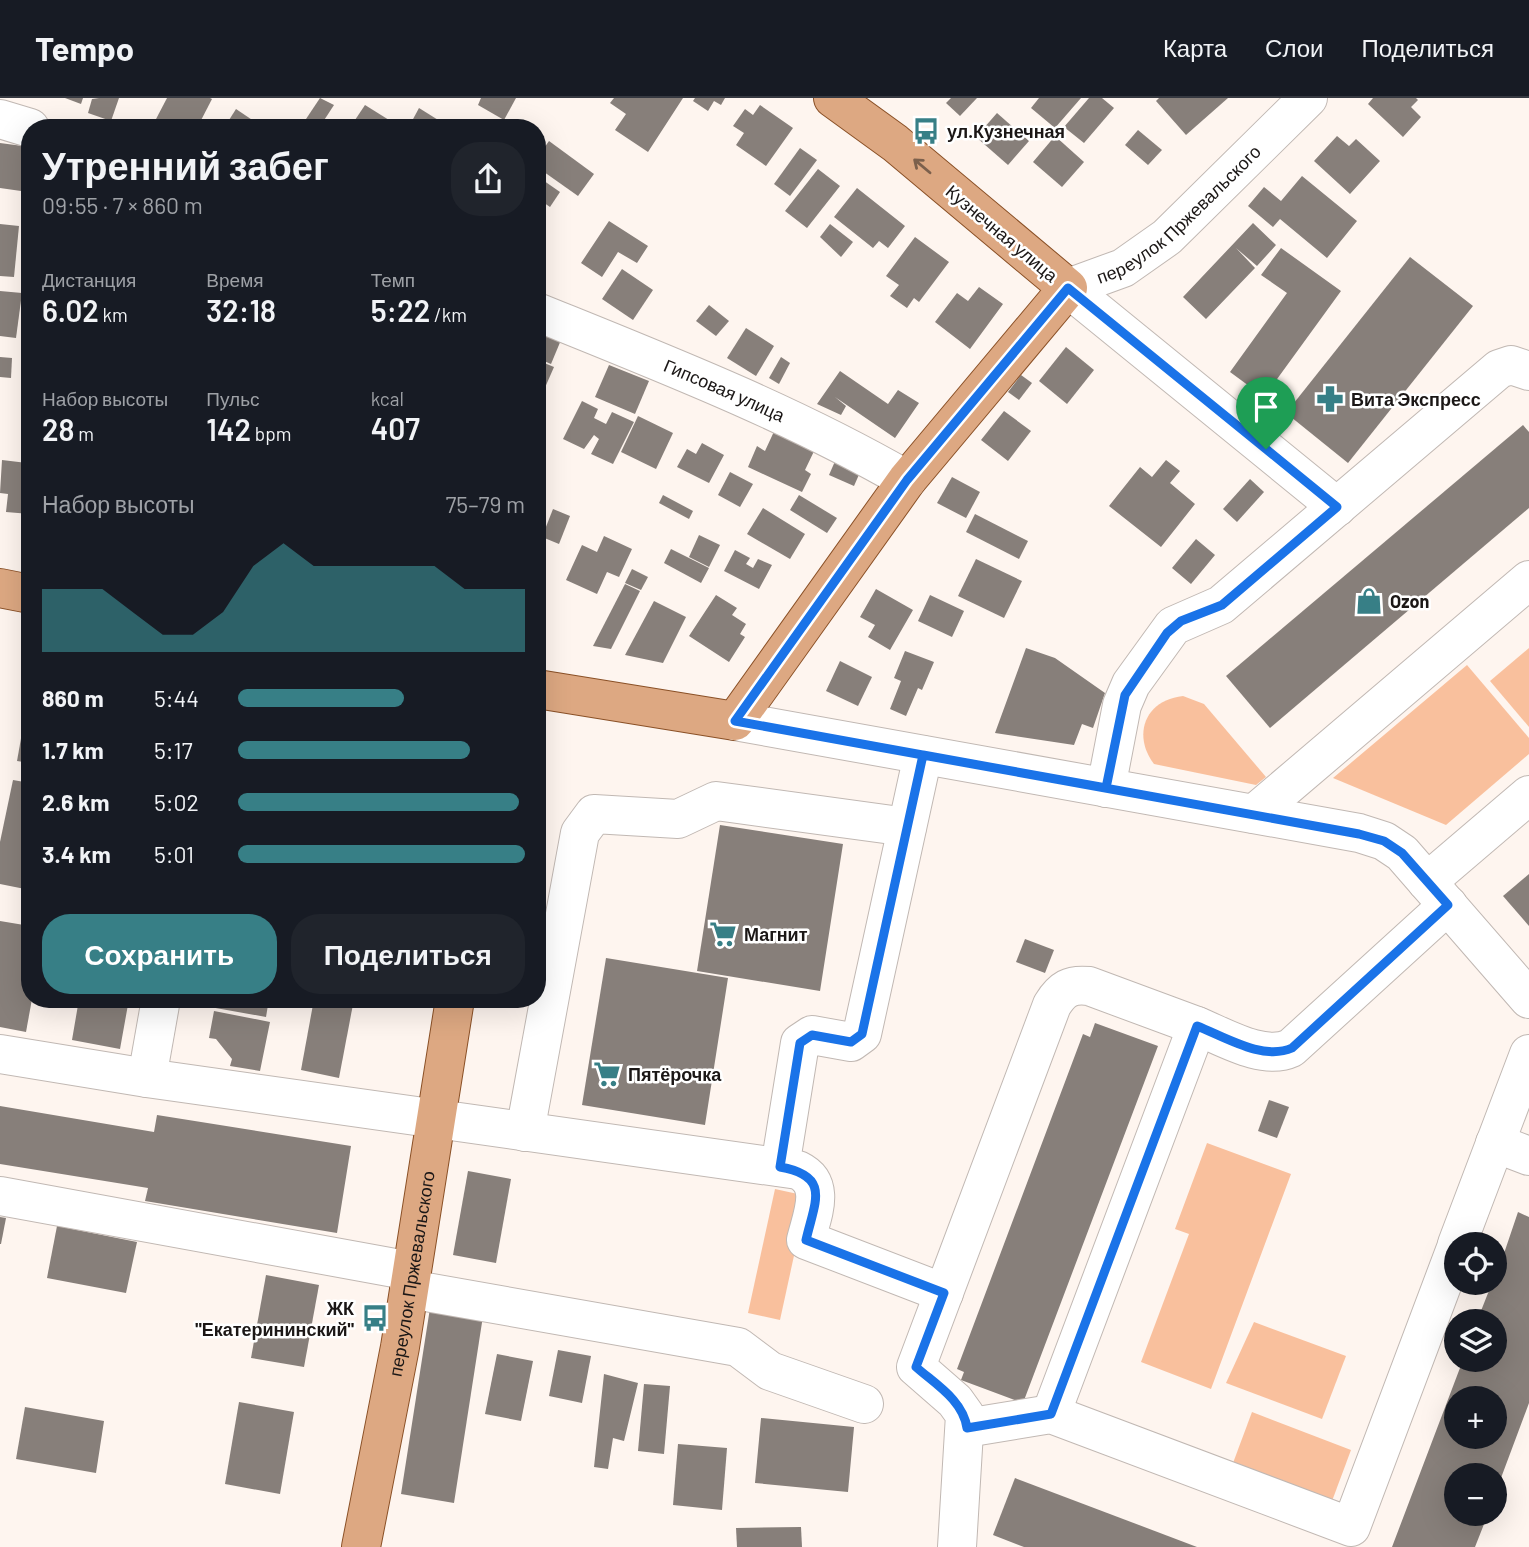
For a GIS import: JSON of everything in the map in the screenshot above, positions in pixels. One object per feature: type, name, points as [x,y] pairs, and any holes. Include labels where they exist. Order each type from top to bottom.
[{"type":"main road","name":"Кузнечная улица","points":[[833,98],[895,142],[1068,288]]},
{"type":"main road","points":[[546,690],[735,721],[907,480],[1068,288]]},
{"type":"main road","points":[[0,588],[21,592]]},
{"type":"main road","name":"переулок Пржевальского","points":[[361,1547],[410,1280],[452,1008]]},
{"type":"street","name":"переулок Пржевальского","points":[[1068,288],[1123,268],[1167,237],[1296,102]]},
{"type":"street","points":[[0,119],[21,125]]},
{"type":"street","name":"Кузнечная улица","points":[[1068,288],[1335,505]]},
{"type":"street","name":"Гипсовая улица","points":[[546,316],[739,394],[846,445],[907,480]]},
{"type":"street","points":[[1106,788],[1125,695],[1167,633],[1181,621],[1222,605],[1335,505],[1499,369],[1511,365],[1529,371]]},
{"type":"street","points":[[1254,814],[1529,580]]},
{"type":"street","points":[[735,721],[1254,814],[1384,841],[1402,853],[1529,999]]},
{"type":"street","points":[[780,1167],[800,1043],[812,1035],[851,1042],[862,1034],[923,755]]},
{"type":"street","points":[[957,1547],[967,1428],[965,1415],[955,1401],[916,1367],[1052,1005],[1061,991],[1076,984],[1089,986],[1264,1052],[1279,1054],[1292,1048],[1529,795]]},
{"type":"street","points":[[525,1132],[580,833],[594,814],[678,819],[716,802],[907,827]]},
{"type":"street","points":[[146,1078],[159,1008]]},
{"type":"street","points":[[1051,1414],[1197,1026]]},
{"type":"street","points":[[0,1054],[146,1078],[798,1170],[808,1175],[815,1183],[817,1194],[806,1240],[944,1293]]},
{"type":"street","points":[[1465,1232],[1512,1150],[1529,1054]]},
{"type":"street","points":[[0,1196],[738,1347],[769,1371],[864,1404]]},
{"type":"street","points":[[967,1428],[1051,1414],[1348,1537],[1444,1281]]},
{"type":"shaded area","points":[[1529,648],[1529,727],[1490,681]]},
{"type":"shaded area","points":[[1467,665],[1529,738],[1529,754],[1446,825],[1333,778]]},
{"type":"shaded area","points":[[1183,696],[1204,704],[1266,777],[1256,785],[1154,764],[1144,742],[1146,721],[1159,704]]},
{"type":"shaded area","points":[[1207,1143],[1291,1174],[1211,1389],[1141,1362],[1189,1234],[1175,1229]]},
{"type":"shaded area","points":[[775,1189],[807,1196],[780,1320],[748,1313]]},
{"type":"shaded area","points":[[1254,1322],[1346,1356],[1322,1419],[1226,1383]]},
{"type":"shaded area","points":[[1252,1412],[1351,1450],[1332,1501],[1233,1463]]},
{"type":"building","points":[[65,98],[83,98],[81,104]]},
{"type":"building","points":[[119,98],[112,119],[88,113],[92,99]]},
{"type":"building","points":[[167,98],[212,99],[202,119],[156,119]]},
{"type":"building","points":[[320,98],[334,105],[325,119],[306,119]]},
{"type":"building","points":[[481,98],[516,98],[505,119],[478,105]]},
{"type":"building","points":[[614,98],[683,98],[648,152],[615,130],[626,114],[610,103]]},
{"type":"building","points":[[695,98],[725,98],[721,105],[714,101],[708,111],[693,101]]},
{"type":"building","points":[[951,98],[977,98],[960,116],[946,103]]},
{"type":"building","points":[[1039,98],[1081,98],[1055,128],[1031,108]]},
{"type":"building","points":[[1089,98],[1102,98],[1114,108],[1084,143],[1064,127]]},
{"type":"building","points":[[1159,98],[1228,98],[1186,135],[1156,101]]},
{"type":"building","points":[[1373,98],[1416,98],[1418,100],[1411,107],[1421,117],[1403,137],[1368,104]]},
{"type":"building","points":[[365,105],[387,119],[356,119]]},
{"type":"building","points":[[760,105],[793,128],[766,166],[736,145],[744,133],[733,126],[745,109],[753,115]]},
{"type":"building","points":[[419,108],[437,119],[413,119]]},
{"type":"building","points":[[236,109],[251,119],[230,119]]},
{"type":"building","points":[[997,113],[1029,141],[1008,165],[976,137]]},
{"type":"building","points":[[1138,130],[1162,150],[1148,165],[1125,145]]},
{"type":"building","points":[[1055,136],[1084,162],[1062,187],[1033,162]]},
{"type":"building","points":[[1337,136],[1349,146],[1356,139],[1380,161],[1350,194],[1314,161]]},
{"type":"building","points":[[549,141],[594,174],[578,196],[546,173],[546,145]]},
{"type":"building","points":[[0,143],[21,146],[21,191],[0,188]]},
{"type":"building","points":[[800,148],[817,160],[790,196],[774,184]]},
{"type":"building","points":[[818,169],[840,186],[807,228],[785,211]]},
{"type":"building","points":[[1302,176],[1357,221],[1327,258],[1280,219],[1273,227],[1248,206],[1264,187],[1281,201]]},
{"type":"building","points":[[546,182],[560,192],[550,207],[546,204]]},
{"type":"building","points":[[857,188],[905,226],[888,248],[879,241],[873,248],[834,217]]},
{"type":"building","points":[[609,221],[648,246],[637,263],[618,252],[602,277],[581,263]]},
{"type":"building","points":[[1253,223],[1276,245],[1257,266],[1236,248],[1255,268],[1206,319],[1183,297]]},
{"type":"building","points":[[0,224],[19,226],[14,277],[0,276]]},
{"type":"building","points":[[830,224],[853,242],[841,257],[820,237]]},
{"type":"building","points":[[915,237],[949,262],[919,302],[914,298],[907,308],[890,296],[899,285],[886,276]]},
{"type":"building","points":[[1281,248],[1341,291],[1264,397],[1230,372],[1287,293],[1261,275]]},
{"type":"building","points":[[1410,257],[1473,306],[1348,463],[1286,413]]},
{"type":"building","points":[[622,269],[653,290],[633,320],[602,299]]},
{"type":"building","points":[[979,287],[1003,304],[970,349],[935,322],[957,293],[968,301]]},
{"type":"building","points":[[0,291],[21,293],[16,338],[0,336]]},
{"type":"building","points":[[709,305],[729,321],[716,336],[696,321]]},
{"type":"building","points":[[746,328],[774,346],[756,376],[727,358]]},
{"type":"building","points":[[546,334],[561,340],[551,364],[546,362]]},
{"type":"building","points":[[1066,347],[1094,370],[1067,404],[1039,381]]},
{"type":"building","points":[[0,357],[12,358],[11,378],[0,377]]},
{"type":"building","points":[[781,357],[790,363],[779,384],[769,378]]},
{"type":"building","points":[[546,364],[554,367],[546,385]]},
{"type":"building","points":[[609,365],[649,381],[635,414],[595,397]]},
{"type":"building","points":[[840,371],[888,404],[898,390],[919,403],[895,438],[835,397],[846,406],[841,415],[817,404]]},
{"type":"building","points":[[1021,375],[1032,383],[1019,400],[1008,392]]},
{"type":"building","points":[[582,401],[598,409],[594,418],[606,424],[612,412],[634,422],[613,464],[591,454],[599,439],[594,435],[584,449],[563,439]]},
{"type":"building","points":[[1004,411],[1031,431],[1008,461],[981,440]]},
{"type":"building","points":[[638,416],[673,433],[656,469],[621,452]]},
{"type":"building","points":[[777,425],[817,445],[805,470],[811,474],[802,492],[748,467],[757,446],[765,451]]},
{"type":"building","points":[[1523,425],[1529,432],[1529,508],[1270,728],[1226,676]]},
{"type":"building","points":[[702,443],[724,455],[709,483],[677,467],[687,449],[696,454]]},
{"type":"building","points":[[836,459],[861,470],[854,486],[829,475]]},
{"type":"building","points":[[2,460],[21,462],[21,513],[6,512],[8,494],[0,493]]},
{"type":"building","points":[[1166,460],[1180,471],[1170,483],[1195,504],[1161,547],[1109,506],[1140,467],[1152,477]]},
{"type":"building","points":[[730,472],[753,484],[740,507],[718,495]]},
{"type":"building","points":[[952,477],[980,492],[966,518],[937,503]]},
{"type":"building","points":[[1250,479],[1264,492],[1237,522],[1223,509]]},
{"type":"building","points":[[663,495],[693,511],[689,519],[659,503]]},
{"type":"building","points":[[799,495],[837,518],[827,533],[790,510]]},
{"type":"building","points":[[763,508],[805,534],[790,559],[747,534]]},
{"type":"building","points":[[553,509],[570,516],[559,544],[546,539],[546,527]]},
{"type":"building","points":[[975,514],[1028,541],[1019,559],[966,532]]},
{"type":"building","points":[[699,535],[720,545],[709,567],[689,557]]},
{"type":"building","points":[[604,536],[632,549],[619,577],[607,572],[597,594],[566,580],[582,545],[597,552]]},
{"type":"building","points":[[1196,539],[1215,555],[1191,584],[1172,568]]},
{"type":"building","points":[[671,549],[709,568],[701,583],[664,563]]},
{"type":"building","points":[[735,550],[750,558],[746,564],[753,568],[758,559],[772,565],[759,589],[724,571]]},
{"type":"building","points":[[976,559],[1022,581],[1004,618],[958,596]]},
{"type":"building","points":[[632,569],[648,577],[641,590],[625,583]]},
{"type":"building","points":[[625,584],[640,591],[611,649],[593,646]]},
{"type":"building","points":[[876,589],[913,610],[890,650],[868,637],[875,625],[860,617]]},
{"type":"building","points":[[716,595],[737,608],[732,615],[746,624],[740,634],[745,637],[729,662],[689,636]]},
{"type":"building","points":[[930,595],[964,611],[952,637],[918,621]]},
{"type":"building","points":[[654,601],[686,617],[663,663],[625,655]]},
{"type":"building","points":[[1026,648],[1055,658],[1105,693],[1093,728],[1082,724],[1074,745],[995,733]]},
{"type":"building","points":[[905,651],[934,662],[922,690],[918,688],[906,716],[890,709],[901,681],[894,678]]},
{"type":"building","points":[[840,661],[872,677],[858,706],[826,691]]},
{"type":"building","points":[[21,738],[21,762],[17,761]]},
{"type":"building","points":[[13,780],[21,781],[21,888],[0,884],[0,842]]},
{"type":"building","points":[[720,825],[843,844],[820,991],[697,971]]},
{"type":"building","points":[[1529,874],[1529,926],[1503,896]]},
{"type":"building","points":[[0,921],[21,924],[21,1008],[30,1008],[26,1032],[0,1027]]},
{"type":"building","points":[[1025,939],[1054,950],[1045,973],[1016,962]]},
{"type":"building","points":[[606,958],[728,978],[705,1125],[582,1105]]},
{"type":"building","points":[[77,1008],[127,1008],[120,1049],[72,1040]]},
{"type":"building","points":[[216,1008],[268,1008],[266,1017]]},
{"type":"building","points":[[312,1008],[352,1008],[339,1078],[301,1070]]},
{"type":"building","points":[[214,1011],[270,1022],[260,1071],[230,1066],[232,1059],[216,1039],[209,1038]]},
{"type":"building","points":[[1095,1023],[1158,1046],[1023,1403],[961,1380],[964,1372],[957,1369],[1083,1034],[1090,1037]]},
{"type":"building","points":[[1269,1100],[1289,1107],[1277,1138],[1258,1131]]},
{"type":"building","points":[[0,1106],[154,1132],[157,1115],[351,1146],[337,1233],[145,1201],[148,1188],[0,1164]]},
{"type":"building","points":[[468,1171],[511,1179],[496,1263],[453,1255]]},
{"type":"building","points":[[1518,1212],[1529,1217],[1529,1403],[1507,1463],[1444,1463],[1444,1526],[1483,1526],[1475,1547],[1392,1547],[1444,1410],[1444,1449],[1507,1449],[1507,1386],[1453,1386],[1458,1372],[1507,1372],[1507,1309],[1482,1309],[1487,1295],[1507,1295],[1507,1245]]},
{"type":"building","points":[[0,1217],[6,1218],[1,1244],[0,1244]]},
{"type":"building","points":[[57,1226],[137,1242],[126,1293],[47,1278]]},
{"type":"building","points":[[266,1275],[319,1285],[304,1367],[251,1358]]},
{"type":"building","points":[[430,1308],[483,1316],[454,1503],[401,1494]]},
{"type":"building","points":[[558,1350],[591,1356],[582,1403],[549,1396]]},
{"type":"building","points":[[497,1354],[533,1361],[521,1421],[485,1414]]},
{"type":"building","points":[[604,1374],[638,1383],[624,1441],[613,1438],[608,1469],[594,1467]]},
{"type":"building","points":[[644,1384],[670,1386],[664,1454],[638,1451]]},
{"type":"building","points":[[239,1402],[294,1412],[280,1494],[225,1484]]},
{"type":"building","points":[[25,1407],[104,1421],[96,1473],[16,1459]]},
{"type":"building","points":[[761,1418],[854,1427],[848,1492],[755,1483]]},
{"type":"building","points":[[678,1444],[727,1448],[722,1510],[673,1505]]},
{"type":"building","points":[[1015,1478],[1197,1547],[1024,1547],[993,1535]]},
{"type":"building","points":[[801,1527],[802,1547],[737,1547],[736,1528]]},
{"type":"place","name":"ул.Кузнечная","points":[[926,131]]},
{"type":"place","name":"Вита Экспресс","points":[[1330,399]]},
{"type":"place","name":"Ozon","points":[[1369,601]]},
{"type":"place","name":"Магнит","points":[[723,934]]},
{"type":"place","name":"Пятёрочка","points":[[607,1074]]},
{"type":"place","name":"ЖК \"Екатерининский\"","points":[[375,1318]]},
{"type":"route","points":[[1266,449],[1068,288],[907,480],[735,721],[1106,788],[1254,814],[1359,834],[1384,841],[1402,853],[1448,905],[1292,1048],[1279,1054],[1264,1052],[1197,1026],[1051,1414],[967,1428],[965,1415],[955,1401],[916,1367],[944,1293],[806,1240],[817,1194],[815,1183],[808,1175],[798,1170],[780,1167],[800,1043],[812,1035],[851,1042],[862,1034],[923,755],[1106,788],[1125,695],[1167,633],[1181,621],[1222,605],[1337,507],[1266,449]]}]
